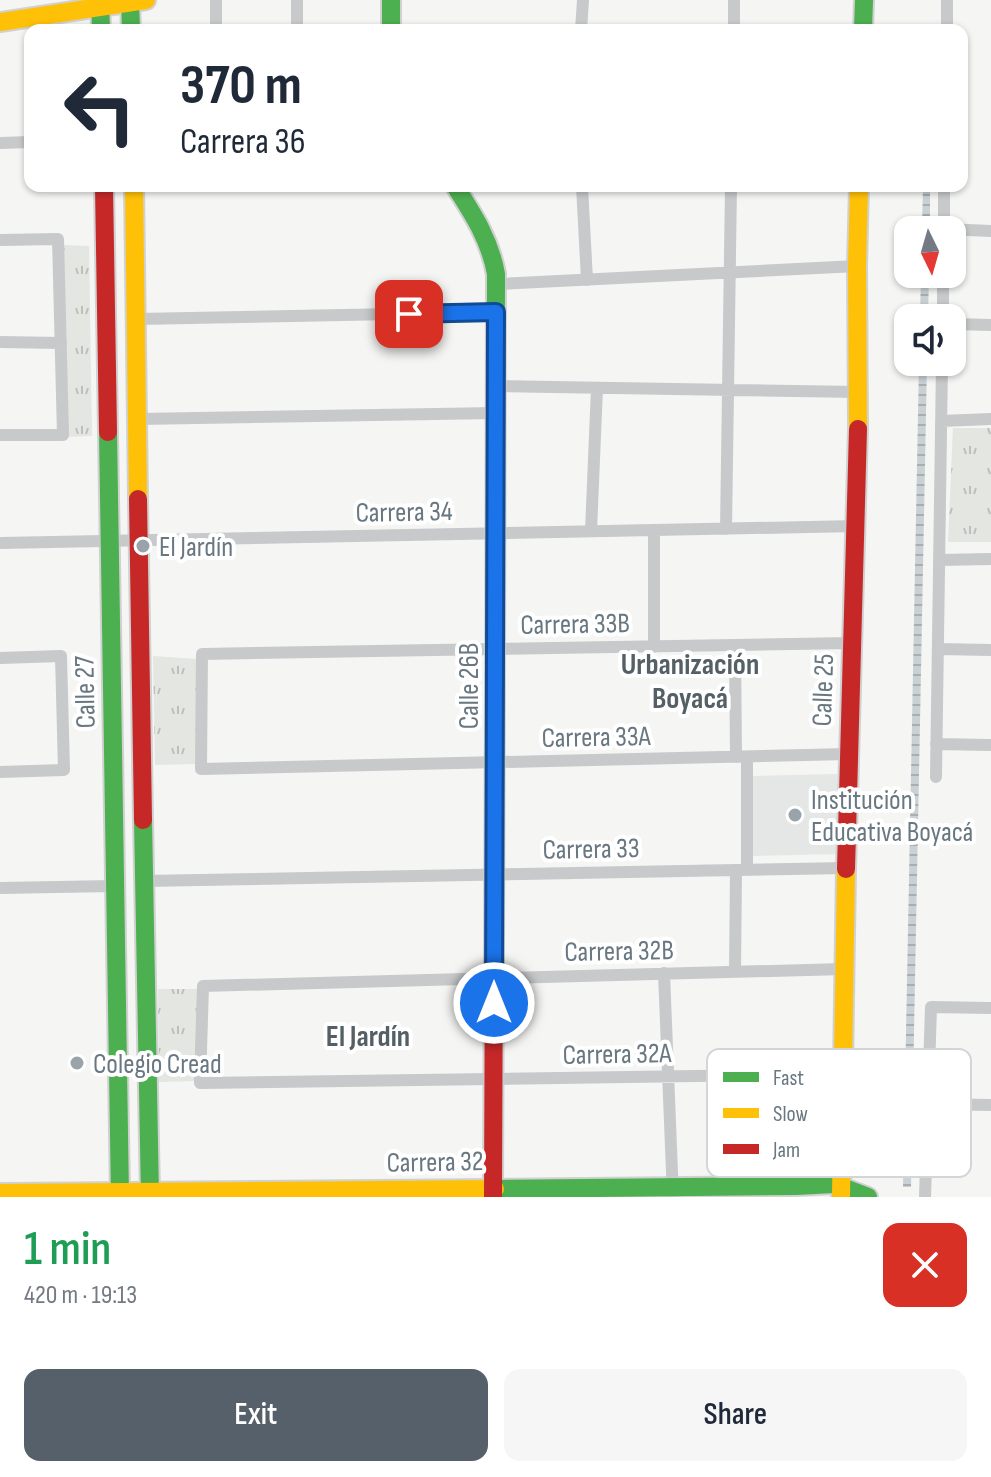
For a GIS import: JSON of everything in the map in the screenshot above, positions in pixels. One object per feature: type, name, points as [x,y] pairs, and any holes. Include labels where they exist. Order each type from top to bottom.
[{"type":"main road","points":[[391,0],[391,24]]},
{"type":"main road","points":[[863,24],[864,0]]},
{"type":"main road","points":[[0,22],[101,3],[135,1],[132,24]]},
{"type":"main road","points":[[101,3],[101,24]]},
{"type":"main road","name":"Calle 27","points":[[104,192],[120,1195]]},
{"type":"main road","name":"Calle 27","points":[[134,192],[150,1195]]},
{"type":"main road","name":"Calle 26B","points":[[459,192],[484,232],[493,255],[498,284],[493,1192]]},
{"type":"main road","name":"Calle 25","points":[[843,1049],[848,754],[857,526],[859,192]]},
{"type":"main road","name":"Carrera 32","points":[[0,1193],[673,1192],[834,1184],[841,1192],[868,1197]]},
{"type":"street","points":[[216,0],[216,24]]},
{"type":"street","points":[[297,0],[297,24]]},
{"type":"street","points":[[581,24],[583,0]]},
{"type":"street","points":[[734,0],[734,24]]},
{"type":"street","points":[[947,0],[947,24]]},
{"type":"street","points":[[0,143],[24,142]]},
{"type":"street","points":[[582,192],[587,280]]},
{"type":"street","points":[[726,529],[731,192]]},
{"type":"street","points":[[944,192],[944,216]]},
{"type":"street","points":[[966,230],[991,231]]},
{"type":"street","points":[[0,240],[58,239],[63,435],[0,435]]},
{"type":"street","points":[[498,284],[857,266]]},
{"type":"street","points":[[137,319],[496,312]]},
{"type":"street","points":[[966,324],[991,325]]},
{"type":"street","points":[[0,342],[61,343]]},
{"type":"street","points":[[936,777],[942,376]]},
{"type":"street","points":[[496,386],[859,392]]},
{"type":"street","points":[[591,531],[597,388]]},
{"type":"street","points":[[138,419],[496,413]]},
{"type":"street","points":[[941,421],[991,419]]},
{"type":"street","name":"Carrera 34","points":[[0,543],[857,526]]},
{"type":"street","points":[[654,530],[654,647]]},
{"type":"street","points":[[939,560],[991,559]]},
{"type":"street","name":"Carrera 33B","points":[[201,769],[202,654],[852,643]]},
{"type":"street","points":[[735,645],[742,757],[742,870],[735,972]]},
{"type":"street","points":[[938,649],[991,650]]},
{"type":"street","points":[[0,658],[61,656],[64,770],[0,772]]},
{"type":"street","points":[[936,744],[991,745]]},
{"type":"street","name":"Carrera 33A","points":[[201,769],[848,754]]},
{"type":"street","name":"Carrera 33","points":[[144,881],[846,868]]},
{"type":"street","points":[[0,888],[114,886]]},
{"type":"street","name":"Carrera 32B","points":[[200,1083],[203,986],[844,969]]},
{"type":"street","points":[[664,973],[673,1192]]},
{"type":"street","points":[[930,1049],[931,1007],[991,1008]]},
{"type":"street","name":"Carrera 32A","points":[[200,1083],[707,1076]]},
{"type":"street","points":[[971,1105],[991,1105]]},
{"type":"street","points":[[925,1197],[926,1177]]},
{"type":"shaded area","points":[[923,192],[930,192],[930,216],[922,216]]},
{"type":"shaded area","points":[[921,288],[929,288],[928,304],[920,304]]},
{"type":"shaded area","points":[[919,376],[927,376],[914,1049],[906,1049]]},
{"type":"shaded area","name":"Institución Educativa Boyacá","points":[[837,774],[839,854],[752,856],[751,776]]},
{"type":"shaded area","points":[[903,1177],[911,1177],[911,1187],[903,1187]]},
{"type":"green space","points":[[63,245],[89,246],[92,436],[68,437]]},
{"type":"green space","points":[[953,428],[991,428],[991,542],[948,542]]},
{"type":"green space","points":[[153,656],[198,659],[196,764],[155,765]]},
{"type":"green space","points":[[158,989],[201,989],[198,1081],[159,1082]]},
{"type":"traffic: fast","points":[[100,0],[101,24]]},
{"type":"traffic: fast","points":[[130,0],[131,24]]},
{"type":"traffic: fast","points":[[391,0],[391,24]]},
{"type":"traffic: fast","points":[[863,24],[864,0]]},
{"type":"traffic: fast","points":[[459,192],[485,239],[496,274],[495,684]]},
{"type":"traffic: fast","points":[[108,432],[120,1197]]},
{"type":"traffic: fast","points":[[143,820],[150,1197]]},
{"type":"traffic: fast","points":[[495,1189],[834,1184],[868,1197]]},
{"type":"traffic: slow","points":[[0,22],[146,0]]},
{"type":"traffic: slow","points":[[134,192],[138,499]]},
{"type":"traffic: slow","points":[[858,429],[859,192]]},
{"type":"traffic: slow","points":[[843,1049],[846,869]]},
{"type":"traffic: slow","points":[[841,1177],[841,1197]]},
{"type":"traffic: slow","points":[[0,1193],[495,1189]]},
{"type":"traffic: jam","points":[[104,192],[108,432]]},
{"type":"traffic: jam","points":[[846,869],[858,429]]},
{"type":"traffic: jam","points":[[138,499],[143,820]]},
{"type":"traffic: jam","points":[[493,1197],[495,684]]},
{"type":"place","name":"El Jardín","points":[[143,546]]},
{"type":"place","name":"Institución Educativa Boyacá","points":[[795,815]]},
{"type":"place","name":"Colegio Cread","points":[[77,1063]]},
{"type":"district","name":"Urbanización Boyacá","points":[[690,681]]},
{"type":"district","name":"El Jardín","points":[[368,1036]]},
{"type":"route","points":[[409,314],[496,312],[494,1003]]}]
